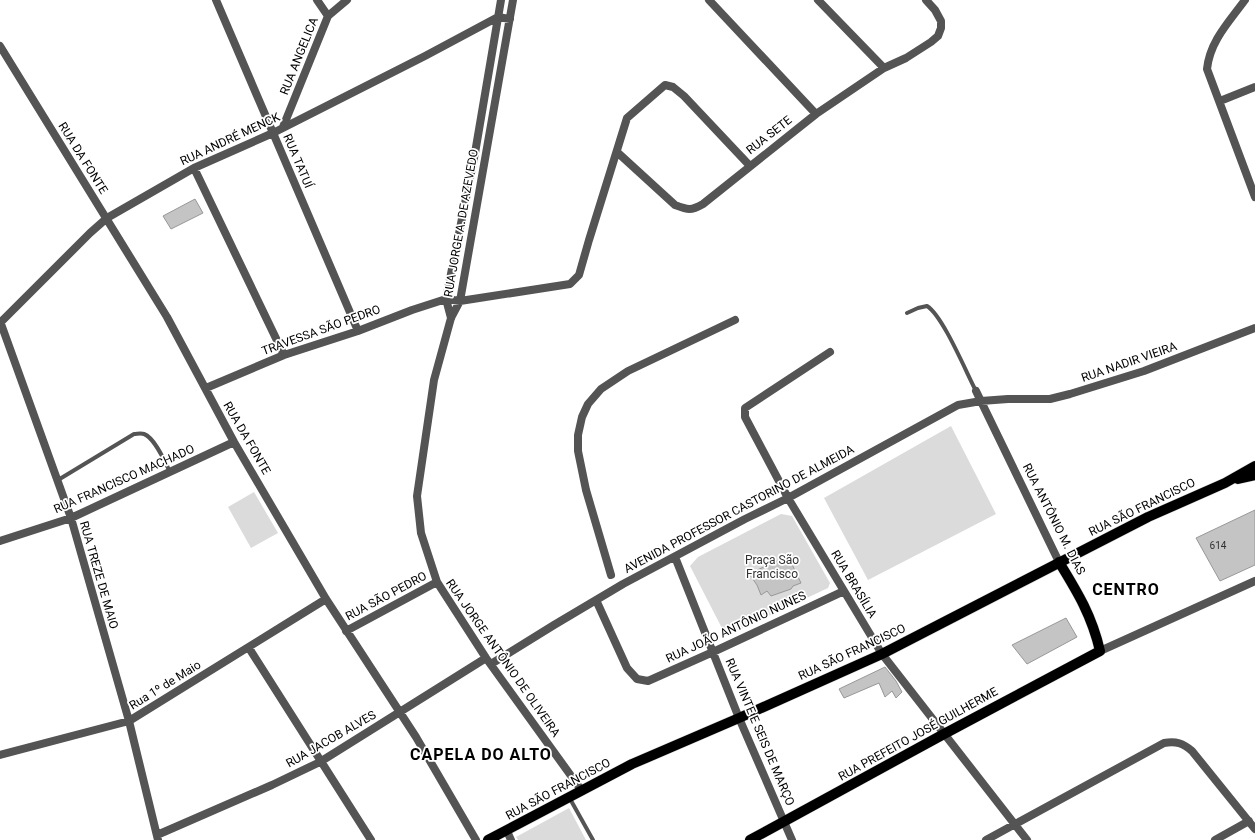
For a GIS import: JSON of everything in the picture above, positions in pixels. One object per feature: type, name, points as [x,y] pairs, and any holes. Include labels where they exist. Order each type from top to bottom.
[{"type":"main road","name":"RUA SÃO FRANCISCO","points":[[488,840],[509,835],[569,797],[632,764],[882,654],[1148,517],[1225,483],[1255,466]]},
{"type":"main road","name":"RUA SÃO FRANCISCO","points":[[1225,483],[1255,475]]},
{"type":"main road","name":"RUA ANTÔNIO M. DIAS","points":[[1059,562],[1077,591],[1086,610],[1095,630],[1100,651]]},
{"type":"main road","name":"RUA PREFEITO JOSÉ GUILHERME","points":[[750,840],[1100,651]]},
{"type":"street","name":"RUA TATUÍ","points":[[216,0],[358,331]]},
{"type":"street","points":[[317,0],[328,16]]},
{"type":"street","name":"RUA ANGELICA","points":[[283,127],[328,16],[347,0]]},
{"type":"street","name":"RUA JORGE A. DE AZEVEDO","points":[[450,318],[446,299],[475,153],[501,0]]},
{"type":"street","name":"RUA JORGE A. DE AZEVEDO","points":[[450,318],[460,302],[513,0]]},
{"type":"street","points":[[709,0],[816,114]]},
{"type":"street","points":[[818,0],[884,68]]},
{"type":"street","name":"RUA SETE","points":[[617,152],[675,205],[693,210],[703,204],[816,114],[884,68],[906,58],[938,36],[941,28],[941,21],[935,10],[926,0]]},
{"type":"street","points":[[1245,0],[1214,44],[1208,57],[1207,69],[1255,196]]},
{"type":"street","name":"RUA ANDRÉ MENCK","points":[[0,322],[107,218],[194,168],[273,133],[425,56],[498,17]]},
{"type":"street","points":[[498,17],[510,19]]},
{"type":"street","name":"RUA DA FONTE","points":[[0,46],[107,218],[166,317],[206,388],[234,442],[326,599],[442,780],[476,840]]},
{"type":"street","points":[[446,299],[460,302],[570,284],[575,280],[579,275],[588,240],[628,118],[665,85],[673,87],[684,96],[750,166]]},
{"type":"street","points":[[1220,101],[1255,87]]},
{"type":"street","points":[[194,168],[284,355]]},
{"type":"street","name":"TRAVESSA SÃO PEDRO","points":[[206,388],[284,355],[358,331],[412,310],[446,299]]},
{"type":"street","name":"RUA JORGE ANTÔNIO DE OLIVEIRA","points":[[450,318],[434,380],[417,496],[421,533],[437,582],[489,661],[582,791]]},
{"type":"street","points":[[611,575],[586,490],[578,450],[578,435],[582,417],[588,404],[601,389],[628,371],[735,320]]},
{"type":"street","name":"RUA TREZE DE MAIO","points":[[0,322],[71,518],[129,721],[158,838]]},
{"type":"street","name":"RUA NADIR VIEIRA","points":[[1008,399],[1050,399],[1070,394],[1144,371],[1255,328]]},
{"type":"street","name":"RUA BRASÍLIA","points":[[830,352],[745,408],[745,417],[788,498],[882,654],[1027,840]]},
{"type":"street","name":"RUA ANTÔNIO M. DIAS","points":[[976,391],[1059,562]]},
{"type":"street","name":"AVENIDA PROFESSOR CASTORINO DE ALMEIDA","points":[[489,661],[596,600],[745,519],[788,498],[958,405],[981,401],[1008,399]]},
{"type":"street","name":"RUA FRANCISCO MACHADO","points":[[0,541],[71,518],[234,442]]},
{"type":"street","points":[[675,557],[713,652]]},
{"type":"street","points":[[1100,651],[1255,581]]},
{"type":"street","name":"RUA SÃO PEDRO","points":[[346,631],[437,582]]},
{"type":"street","name":"RUA JOÃO ANTÔNIO NUNES","points":[[596,600],[627,668],[637,679],[648,681],[844,591]]},
{"type":"street","name":"Rua 1º de Maio","points":[[0,754],[129,721],[326,599]]},
{"type":"street","points":[[249,648],[320,762],[371,840]]},
{"type":"street","name":"RUA VINTE E SEIS DE MARÇO","points":[[713,652],[739,718],[792,840]]},
{"type":"street","name":"RUA JACOB ALVES","points":[[158,838],[320,762],[489,661]]},
{"type":"street","points":[[986,840],[1164,743],[1172,742],[1179,742],[1187,746],[1192,751],[1255,829]]},
{"type":"street","points":[[1215,840],[1249,821]]},
{"type":"lane","points":[[907,313],[927,306],[933,310],[976,391]]},
{"type":"lane","points":[[58,480],[134,434],[144,434],[152,440],[161,453],[170,472]]},
{"type":"lane","points":[[569,797],[593,840]]},
{"type":"green space","points":[[951,426],[996,514],[868,580],[824,498]]},
{"type":"green space","points":[[254,492],[278,533],[251,548],[228,507]]},
{"type":"green space","name":"Praça São Francisco","points":[[781,514],[792,516],[830,583],[828,588],[726,636],[690,566],[698,557]]},
{"type":"green space","points":[[569,808],[586,840],[518,840],[516,837]]},
{"type":"building","points":[[195,199],[203,213],[171,229],[163,216]]},
{"type":"building","points":[[1255,510],[1255,565],[1220,581],[1196,538]]},
{"type":"building","points":[[788,556],[801,583],[793,586],[791,589],[771,596],[767,591],[761,595],[757,585],[750,575],[755,571]]},
{"type":"building","points":[[1066,618],[1077,637],[1027,664],[1012,645]]},
{"type":"building","points":[[885,667],[896,681],[902,692],[896,698],[892,691],[885,697],[879,683],[844,698],[839,689]]},
{"type":"district","name":"CENTRO","points":[[1126,589]]},
{"type":"district","name":"CAPELA DO ALTO","points":[[481,754]]}]
